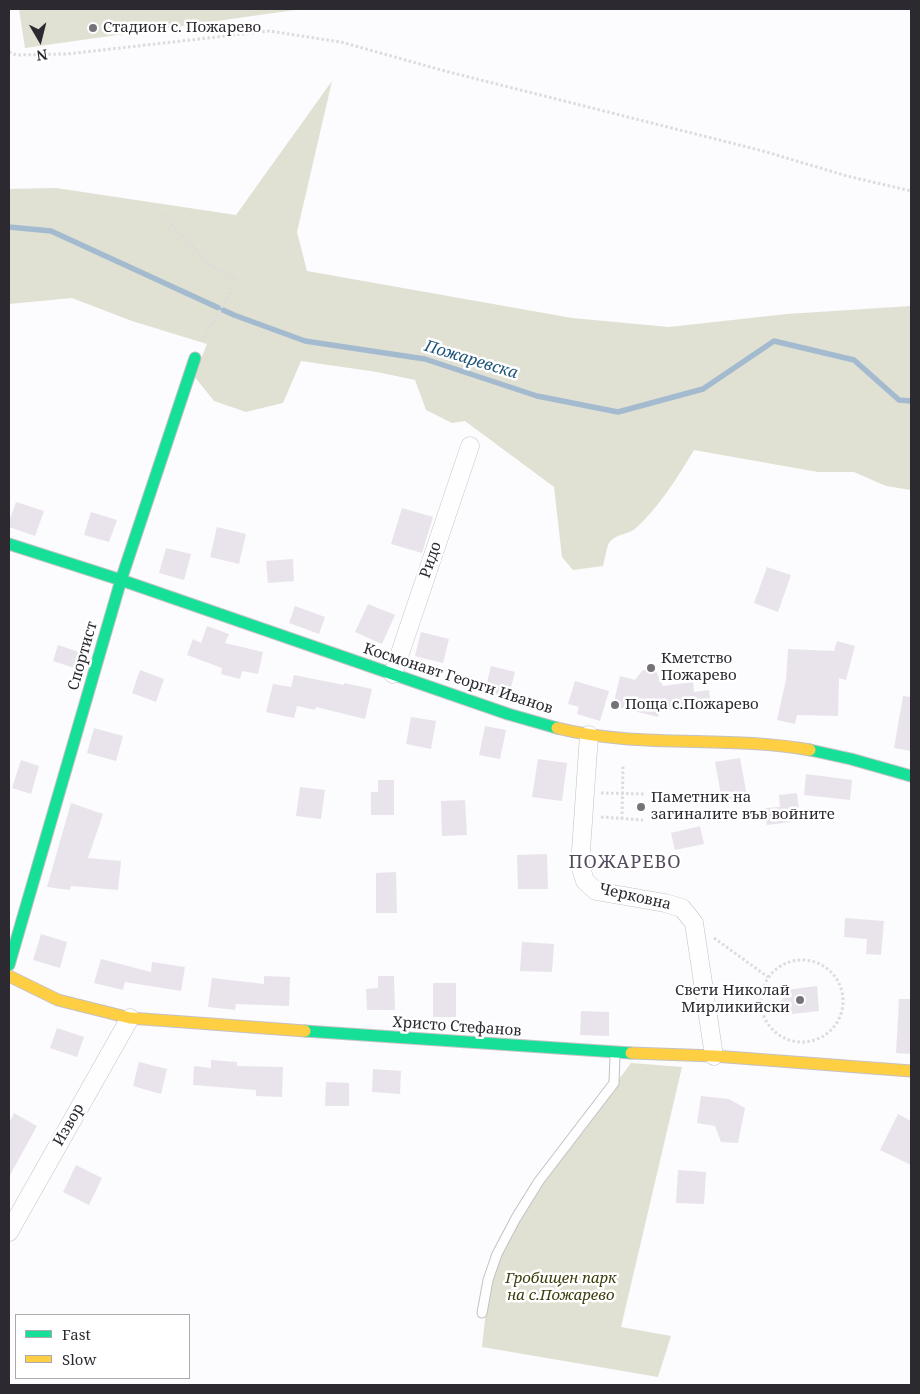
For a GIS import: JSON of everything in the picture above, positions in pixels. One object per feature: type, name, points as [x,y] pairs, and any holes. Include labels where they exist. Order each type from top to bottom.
[{"type":"street","name":"Спортист","points":[[9,966],[121,580],[195,358]]},
{"type":"street","name":"Ридо","points":[[393,674],[470,446]]},
{"type":"street","name":"Космонавт Георги Иванов","points":[[9,544],[121,580],[508,714],[589,735],[617,739],[760,744],[790,747],[831,753],[911,776]]},
{"type":"street","name":"Черковна","points":[[589,735],[580,865],[585,881],[596,891],[665,903],[682,908],[694,923]]},
{"type":"street","points":[[694,923],[714,1056]]},
{"type":"street","name":"Христо Стефанов","points":[[9,976],[58,1000],[130,1018],[615,1053],[714,1056],[911,1071]]},
{"type":"street","name":"Извор","points":[[9,1232],[130,1018]]},
{"type":"lane","points":[[482,1313],[488,1280],[501,1246],[539,1181],[614,1083],[615,1053]]},
{"type":"path","points":[[9,52],[16,55],[67,54],[269,31],[296,35],[341,42],[445,71],[763,151],[847,176],[911,190]]},
{"type":"path","points":[[161,213],[212,267],[235,278],[227,298],[206,333]]},
{"type":"path","points":[[622,819],[623,764]]},
{"type":"path","points":[[598,793],[646,794]]},
{"type":"path","points":[[599,817],[643,820]]},
{"type":"path","points":[[694,923],[768,978]]},
{"type":"path","points":[[806,960],[826,967],[839,982],[844,997],[843,1010],[838,1024],[828,1034],[814,1041],[799,1043],[779,1036],[769,1026],[762,1013],[761,999],[764,985],[768,978],[778,967],[792,961],[806,960]]},
{"type":"green space","name":"Стадион с. Пожарево","points":[[19,9],[302,9],[25,48]]},
{"type":"green space","points":[[332,81],[297,232],[307,271],[572,318],[669,327],[787,314],[911,306],[911,490],[886,486],[854,472],[818,472],[694,450],[668,491],[645,519],[633,530],[615,537],[609,543],[603,566],[573,570],[562,557],[554,487],[465,421],[452,423],[426,410],[415,380],[377,372],[301,361],[283,403],[246,412],[214,401],[194,376],[207,344],[132,321],[72,298],[9,304],[9,189],[56,188],[236,215]]},
{"type":"green space","name":"Гробищен парк на с.Пожарево","points":[[631,1063],[682,1067],[621,1327],[671,1336],[658,1377],[482,1347],[487,1301],[495,1269],[507,1243],[532,1197]]},
{"type":"building","points":[[16,502],[44,511],[35,536],[9,527]]},
{"type":"building","points":[[402,508],[433,517],[422,553],[391,544]]},
{"type":"building","points":[[91,512],[117,520],[109,542],[84,535]]},
{"type":"building","points":[[217,527],[246,534],[239,564],[210,557]]},
{"type":"building","points":[[166,548],[191,554],[184,580],[159,573]]},
{"type":"building","points":[[293,559],[294,581],[268,583],[266,561]]},
{"type":"building","points":[[767,567],[791,575],[778,612],[754,603]]},
{"type":"building","points":[[368,604],[395,615],[382,644],[355,632]]},
{"type":"building","points":[[295,606],[325,617],[319,634],[289,623]]},
{"type":"building","points":[[207,626],[229,634],[225,643],[263,652],[258,674],[242,671],[240,679],[221,674],[222,668],[187,655],[193,639],[201,643]]},
{"type":"building","points":[[421,632],[449,639],[443,663],[415,656]]},
{"type":"building","points":[[837,641],[855,646],[846,680],[839,678],[838,716],[797,715],[795,724],[777,720],[786,680],[788,649],[834,651]]},
{"type":"building","points":[[58,645],[85,654],[80,670],[53,661]]},
{"type":"building","points":[[491,666],[515,672],[508,699],[485,691]]},
{"type":"building","points":[[649,668],[656,671],[663,686],[693,682],[694,692],[709,690],[711,705],[660,711],[658,717],[613,706],[620,676],[635,680],[642,671]]},
{"type":"building","points":[[140,670],[164,679],[156,702],[132,693]]},
{"type":"building","points":[[294,675],[372,689],[365,719],[316,707],[315,710],[297,706],[294,718],[266,712],[273,684],[291,687]]},
{"type":"building","points":[[575,681],[609,691],[600,721],[577,714],[579,707],[568,704]]},
{"type":"building","points":[[903,696],[911,697],[911,751],[894,748]]},
{"type":"building","points":[[411,717],[436,721],[431,749],[406,744]]},
{"type":"building","points":[[485,726],[506,730],[500,759],[479,755]]},
{"type":"building","points":[[94,728],[123,736],[116,761],[87,753]]},
{"type":"building","points":[[740,758],[747,796],[722,800],[715,762]]},
{"type":"building","points":[[538,759],[567,763],[562,801],[532,797]]},
{"type":"building","points":[[21,760],[39,766],[31,794],[12,788]]},
{"type":"building","points":[[806,774],[852,780],[850,800],[804,795]]},
{"type":"building","points":[[378,780],[394,780],[394,815],[371,815],[371,792],[378,792]]},
{"type":"building","points":[[300,787],[325,790],[321,819],[296,816]]},
{"type":"building","points":[[797,793],[800,821],[767,825],[765,808],[780,807],[779,795]]},
{"type":"building","points":[[465,800],[467,835],[442,836],[441,801]]},
{"type":"building","points":[[71,803],[103,814],[88,858],[121,861],[118,890],[71,886],[70,890],[47,887]]},
{"type":"building","points":[[700,826],[704,844],[675,850],[671,833]]},
{"type":"building","points":[[547,854],[548,889],[518,889],[517,855]]},
{"type":"building","points":[[396,872],[397,913],[376,913],[376,873]]},
{"type":"building","points":[[845,918],[884,921],[881,955],[866,954],[867,939],[844,937]]},
{"type":"building","points":[[41,934],[67,942],[60,968],[33,960]]},
{"type":"building","points":[[522,942],[554,944],[552,972],[520,971]]},
{"type":"building","points":[[101,959],[151,972],[152,962],[185,967],[181,991],[125,982],[123,990],[94,983]]},
{"type":"building","points":[[264,976],[290,977],[289,1006],[236,1004],[235,1010],[208,1007],[212,978],[264,984]]},
{"type":"building","points":[[378,976],[394,976],[395,1010],[367,1010],[366,989],[378,988]]},
{"type":"building","points":[[433,983],[456,983],[456,1017],[433,1017]]},
{"type":"building","name":"Свети Николай Мирликийски","points":[[817,986],[819,1011],[792,1014],[777,1004],[786,996],[785,990]]},
{"type":"building","points":[[899,999],[911,999],[911,1054],[896,1053]]},
{"type":"building","points":[[581,1011],[609,1012],[609,1036],[580,1035]]},
{"type":"building","points":[[57,1028],[84,1037],[77,1057],[50,1048]]},
{"type":"building","points":[[211,1060],[237,1062],[237,1066],[283,1067],[282,1097],[256,1096],[256,1090],[193,1085],[194,1066],[211,1068]]},
{"type":"building","points":[[139,1062],[167,1069],[161,1094],[133,1086]]},
{"type":"building","points":[[373,1069],[401,1071],[400,1094],[372,1092]]},
{"type":"building","points":[[326,1082],[349,1083],[349,1106],[325,1106]]},
{"type":"building","points":[[701,1096],[729,1099],[745,1108],[738,1143],[721,1142],[715,1126],[697,1123]]},
{"type":"building","points":[[14,1113],[37,1126],[9,1177],[9,1123]]},
{"type":"building","points":[[898,1114],[911,1121],[911,1165],[880,1150]]},
{"type":"building","points":[[76,1165],[102,1178],[89,1205],[63,1192]]},
{"type":"building","points":[[678,1170],[706,1172],[704,1204],[676,1203]]},
{"type":"waterway","name":"Пожаревска","points":[[9,227],[51,231],[234,315],[305,341],[425,359],[537,396],[618,412],[703,389],[774,341],[854,360],[899,400],[911,401]]},
{"type":"traffic: fast","points":[[9,965],[121,580],[195,358]]},
{"type":"traffic: fast","points":[[9,544],[121,580],[508,714],[557,728]]},
{"type":"traffic: fast","points":[[810,750],[851,759],[911,776]]},
{"type":"traffic: fast","points":[[305,1031],[631,1053]]},
{"type":"traffic: slow","points":[[557,728],[620,738],[747,743],[810,750]]},
{"type":"traffic: slow","points":[[9,976],[58,1000],[130,1018],[305,1031]]},
{"type":"traffic: slow","points":[[631,1053],[714,1056],[911,1071]]},
{"type":"place","name":"Стадион с. Пожарево","points":[[93,28]]},
{"type":"place","name":"Кметство Пожарево","points":[[651,668]]},
{"type":"place","name":"Поща с.Пожарево","points":[[615,705]]},
{"type":"place","name":"Паметник на загиналите във войните","points":[[641,807]]},
{"type":"place","name":"Свети Николай Мирликийски","points":[[800,1000]]},
{"type":"district","name":"ПОЖАРЕВО","points":[[625,863]]}]
